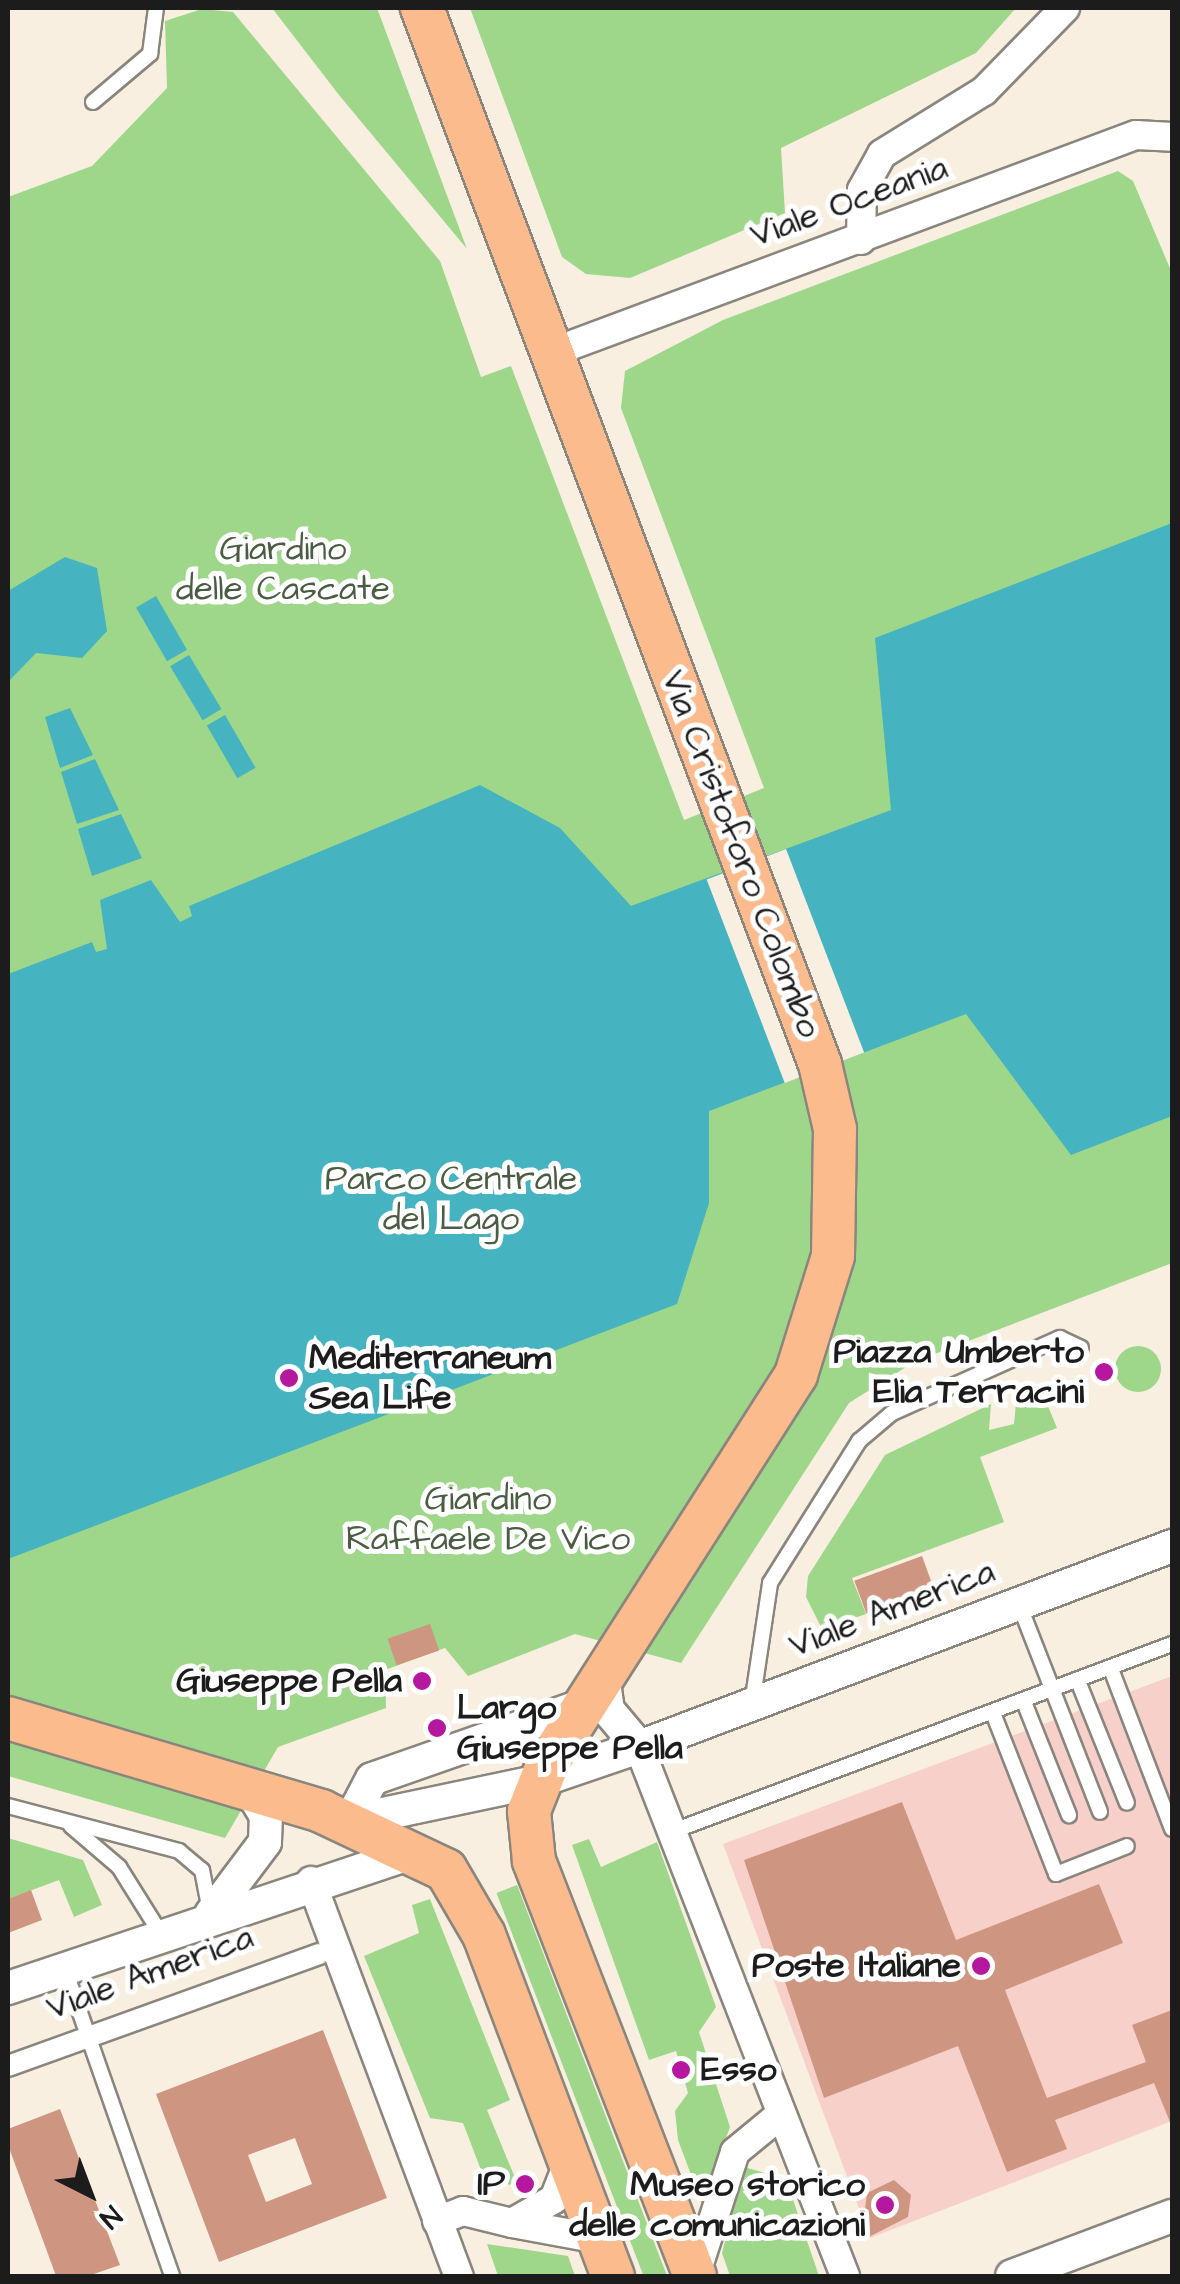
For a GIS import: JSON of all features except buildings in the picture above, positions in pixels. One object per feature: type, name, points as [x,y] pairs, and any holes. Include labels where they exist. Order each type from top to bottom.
[{"type":"main road","name":"Via Cristoforo Colombo","points":[[422,8],[820,1064],[837,1148],[833,1256],[796,1375],[539,1781],[528,1825],[534,1861],[695,2276]]},
{"type":"main road","points":[[8,1718],[249,1788],[350,1822],[420,1851],[446,1870],[473,1911],[606,2258]]},
{"type":"street","points":[[861,240],[862,190],[882,154],[984,91],[1065,8]]},
{"type":"street","name":"Viale Oceania","points":[[553,352],[1136,134],[1172,137]]},
{"type":"street","name":"Viale America","points":[[639,1747],[1172,1546]]},
{"type":"street","points":[[350,1822],[372,1780],[597,1692],[639,1747],[676,1830],[780,2115],[844,2276]]},
{"type":"street","points":[[350,1822],[539,1781],[639,1747]]},
{"type":"street","name":"Viale America","points":[[208,1917],[265,1842],[266,1816],[249,1788]]},
{"type":"street","name":"Viale America","points":[[8,1988],[312,1881],[420,1851]]},
{"type":"street","points":[[312,1881],[458,2276]]},
{"type":"street","name":"Viale America","points":[[8,2066],[319,1954]]},
{"type":"street","name":"Via Cristoforo Colombo","points":[[695,2276],[735,2152],[780,2115]]},
{"type":"street","points":[[512,2223],[560,2192],[569,2159]]},
{"type":"street","points":[[438,2221],[463,2211],[512,2223],[606,2258]]},
{"type":"street","points":[[1012,2276],[1172,2216]]},
{"type":"lane","points":[[93,102],[150,54],[156,8]]},
{"type":"lane","points":[[752,1704],[770,1582],[853,1448],[902,1408],[1031,1358],[1060,1338],[1081,1348]]},
{"type":"lane","points":[[1019,1603],[1100,1812]]},
{"type":"lane","points":[[676,1830],[1172,1644]]},
{"type":"lane","points":[[1110,1669],[1172,1830]]},
{"type":"lane","points":[[1078,1681],[1127,1803]]},
{"type":"lane","points":[[1024,1702],[1069,1816]]},
{"type":"lane","points":[[993,1713],[1056,1874],[1127,1846]]},
{"type":"lane","points":[[8,1806],[189,1856],[208,1882],[208,1917]]},
{"type":"lane","points":[[66,1823],[112,1858],[161,1934]]},
{"type":"lane","points":[[64,1966],[172,2276]]},
{"type":"shaded area","name":"Poste Italiane","points":[[1172,1676],[1172,2121],[870,2238],[723,1844]]},
{"type":"green space","points":[[272,8],[377,8],[467,249],[339,95]]},
{"type":"green space","points":[[470,8],[1016,8],[976,53],[781,148],[785,213],[630,278],[586,274],[562,257]]},
{"type":"green space","name":"Parco Centrale del Lago","points":[[202,9],[233,12],[440,261],[481,377],[511,366],[684,820],[764,788],[621,408],[625,371],[723,320],[1118,171],[1133,181],[1172,273],[1172,1263],[914,1362],[849,1403],[681,1663],[575,1634],[468,1676],[445,1648],[385,1670],[386,1708],[278,1747],[225,1838],[8,1776],[8,197],[92,166],[167,88],[165,21]]},
{"type":"green space","points":[[1138,1346],[1154,1353],[1161,1369],[1154,1385],[1138,1392],[1122,1385],[1115,1369],[1122,1353]]},
{"type":"green space","points":[[1043,1394],[1057,1428],[980,1457],[1004,1522],[852,1578],[866,1614],[822,1629],[806,1597],[808,1576],[885,1455],[991,1404],[989,1430],[1014,1424],[1016,1403]]},
{"type":"green space","points":[[8,1838],[83,1860],[102,1905],[74,1917],[59,1880],[8,1899]]},
{"type":"green space","points":[[589,1839],[601,1867],[657,1842],[716,2007],[699,2032],[730,2127],[702,2204],[678,2140],[675,2111],[688,2093],[676,2051],[649,2060],[572,1845]]},
{"type":"green space","points":[[517,1885],[667,2275],[644,2276],[496,1893]]},
{"type":"green space","points":[[430,1899],[510,2100],[487,2110],[518,2185],[486,2183],[463,2123],[430,2118],[364,1956],[419,1933],[412,1905]]},
{"type":"green space","points":[[744,2167],[786,2179],[819,2276],[730,2276],[722,2253]]},
{"type":"green space","points":[[487,2244],[568,2256],[575,2276],[498,2276]]},
{"type":"water","points":[[1172,523],[1172,1116],[1071,1155],[966,1014],[709,1111],[709,1203],[677,1304],[8,1559],[8,974],[92,942],[96,952],[107,949],[100,900],[151,880],[180,922],[192,916],[189,906],[480,785],[560,828],[631,906],[891,810],[875,638]]},
{"type":"water","points":[[65,557],[97,568],[107,631],[82,658],[36,653],[8,682],[8,591]]},
{"type":"water","points":[[156,596],[187,650],[167,661],[136,608]]},
{"type":"water","points":[[189,655],[221,709],[203,720],[170,666]]},
{"type":"water","points":[[70,708],[93,755],[60,768],[45,717]]},
{"type":"water","points":[[225,715],[256,768],[237,778],[207,726]]},
{"type":"water","points":[[95,759],[119,810],[77,824],[61,772]]},
{"type":"water","points":[[121,814],[142,858],[92,876],[78,829]]},
{"type":"pier","points":[[786,849],[864,1053],[785,1083],[707,879]]},
{"type":"place","name":"Piazza Umberto Elia Terracini","points":[[1104,1372]]},
{"type":"place","name":"Mediterraneum Sea Life","points":[[289,1378]]},
{"type":"place","name":"Giuseppe Pella","points":[[422,1681]]},
{"type":"place","name":"Largo Giuseppe Pella","points":[[437,1728]]},
{"type":"place","name":"Poste Italiane","points":[[981,1966]]},
{"type":"place","name":"Esso","points":[[681,2070]]},
{"type":"place","name":"IP","points":[[525,2184]]},
{"type":"place","name":"Museo storico delle comunicazioni","points":[[885,2205]]},
{"type":"park label","name":"Giardino delle Cascate","points":[[283,569]]},
{"type":"park label","name":"Giardino Raffaele De Vico","points":[[488,1519]]}]
